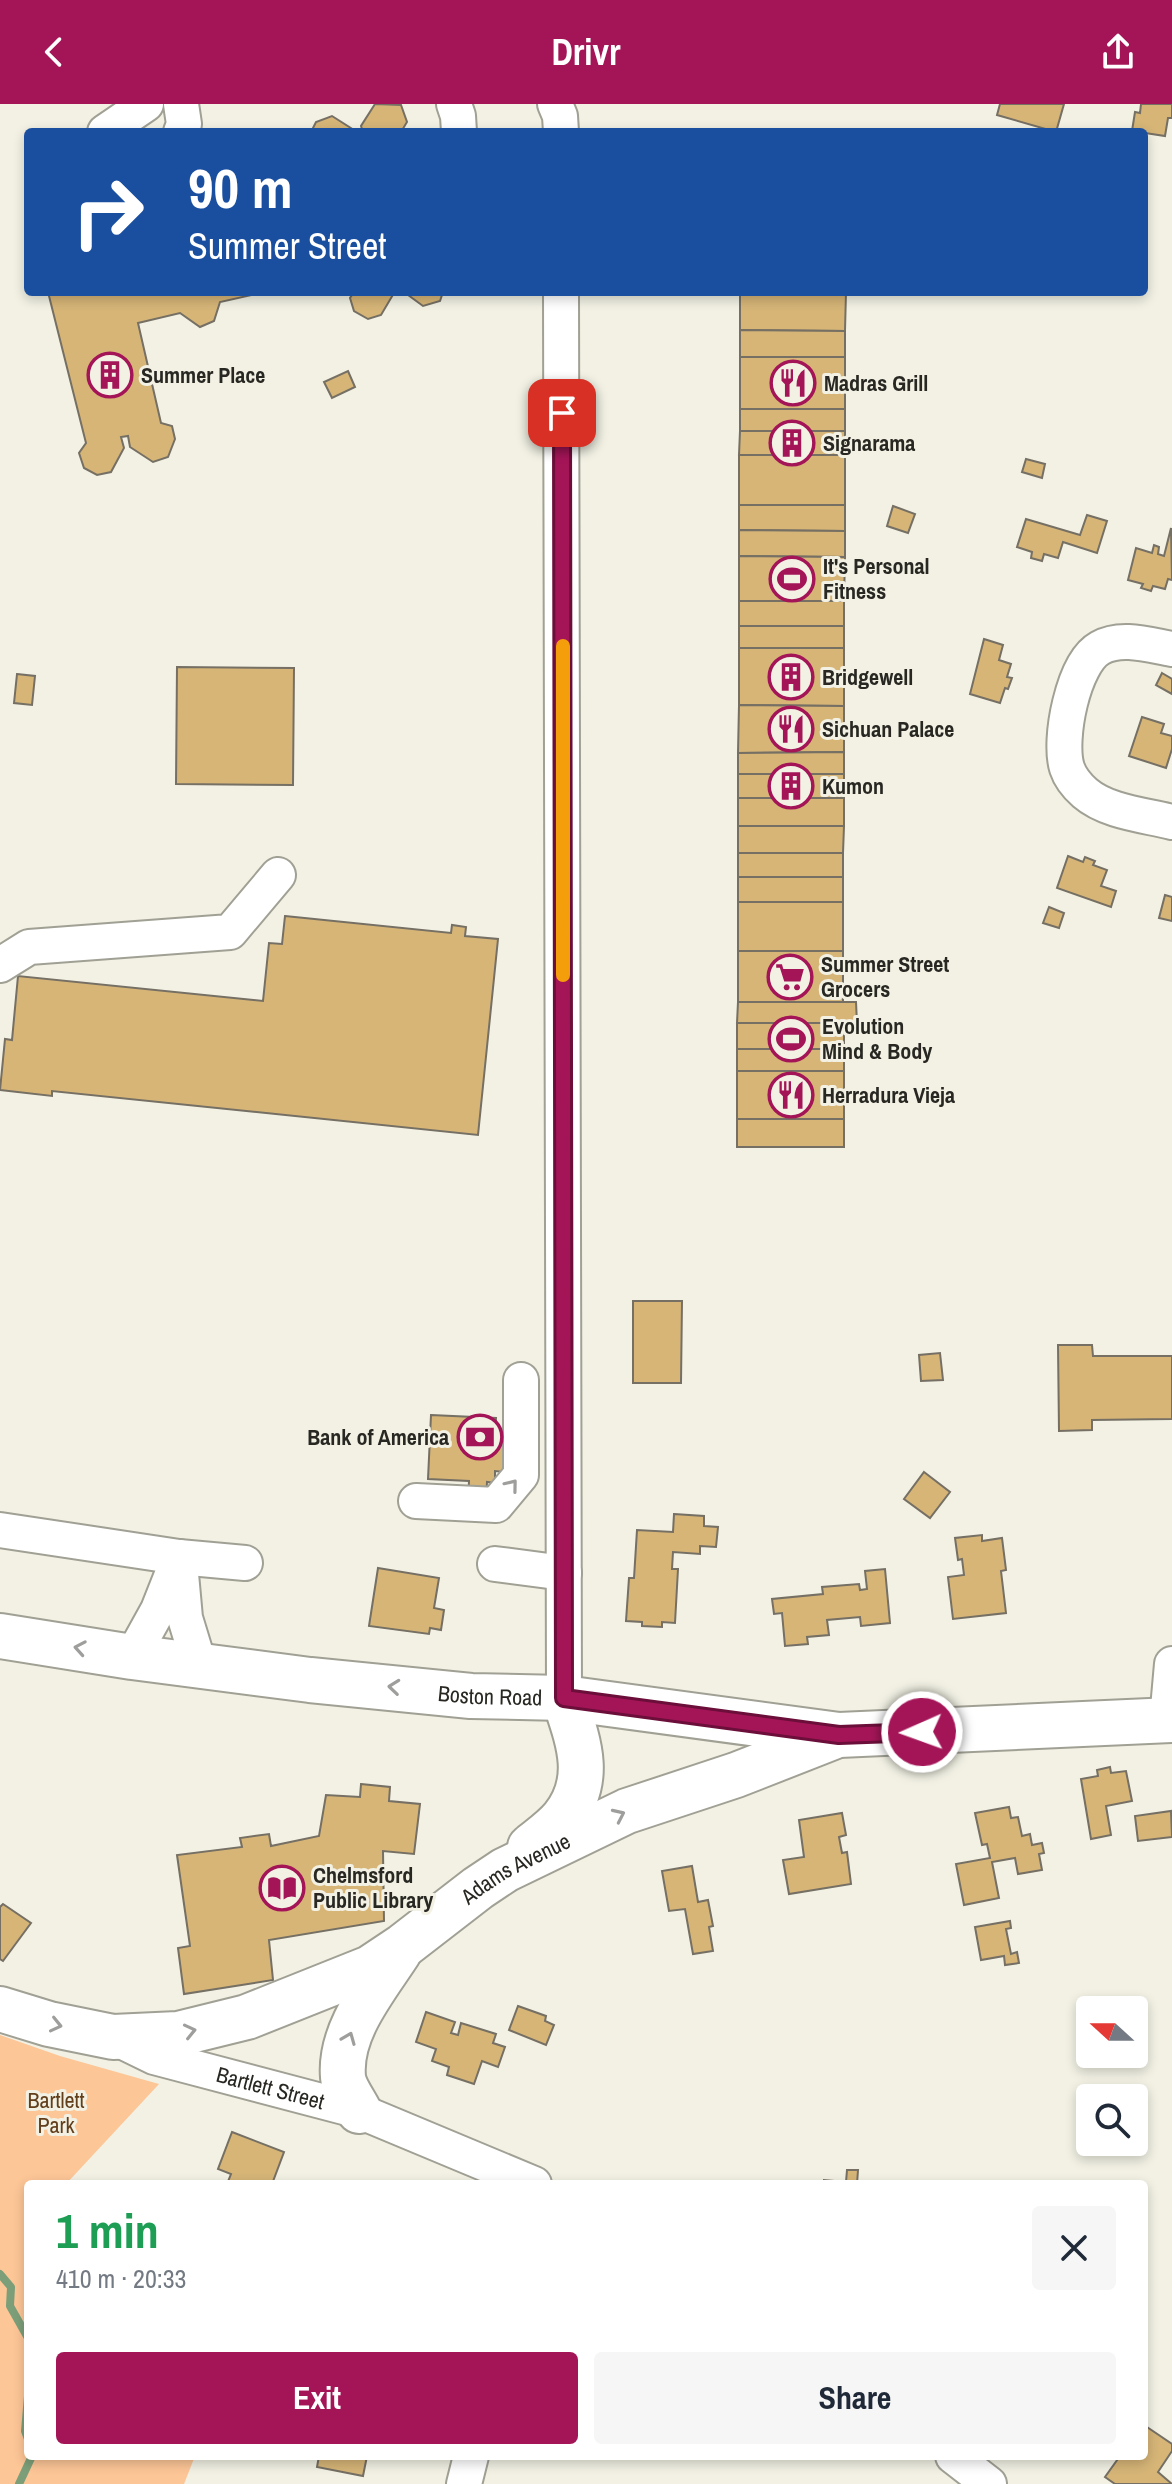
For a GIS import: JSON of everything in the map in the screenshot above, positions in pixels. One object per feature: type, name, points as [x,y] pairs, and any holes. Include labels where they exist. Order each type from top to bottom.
[{"type":"main road","name":"Boston Road","points":[[0,1636],[310,1680],[471,1696],[564,1698],[839,1735],[1169,1720]]},
{"type":"main road","points":[[471,1696],[538,1718],[582,1772]]},
{"type":"main road","points":[[505,1870],[562,1819],[577,1795],[582,1772],[581,1749],[564,1698]]},
{"type":"main road","name":"Adams Avenue","points":[[113,2037],[178,2034],[247,2017],[370,1968],[505,1870],[627,1811],[736,1775],[839,1735]]},
{"type":"main road","points":[[359,2111],[343,2080],[344,2047],[361,2012],[403,1946]]},
{"type":"main road","name":"Bartlett Street","points":[[0,2009],[49,2024],[113,2037]]},
{"type":"street","points":[[181,104],[182,128]]},
{"type":"street","points":[[454,104],[459,128]]},
{"type":"street","points":[[555,104],[561,128]]},
{"type":"street","points":[[561,296],[564,1698]]},
{"type":"street","points":[[1172,649],[1122,642],[1100,648],[1089,656],[1078,675],[1063,740],[1067,767],[1083,791],[1103,803],[1172,822]]},
{"type":"street","points":[[0,965],[29,947],[230,932],[278,875]]},
{"type":"street","points":[[416,1501],[496,1505],[521,1475],[521,1380]]},
{"type":"street","points":[[0,1530],[179,1557],[245,1563]]},
{"type":"street","points":[[132,1657],[158,1610],[179,1557]]},
{"type":"street","points":[[179,1557],[185,1618],[199,1664]]},
{"type":"street","points":[[495,1564],[564,1573]]},
{"type":"street","points":[[1169,1720],[1172,1664]]},
{"type":"street","name":"Bartlett Street","points":[[113,2037],[154,2057],[359,2111],[470,2169],[517,2180]]},
{"type":"street","points":[[464,2484],[470,2460]]},
{"type":"street","points":[[958,2460],[989,2484]]},
{"type":"green space","name":"Bartlett Park","points":[[0,2035],[159,2084],[70,2180],[24,2180],[24,2460],[193,2460],[184,2484],[0,2484]]},
{"type":"building","points":[[375,104],[401,105],[407,122],[403,128],[361,126]]},
{"type":"building","points":[[1000,104],[1064,104],[1057,128],[1042,128],[997,115]]},
{"type":"building","points":[[1141,104],[1172,104],[1172,118],[1168,118],[1165,136],[1148,133],[1148,128],[1132,128],[1135,112],[1140,113]]},
{"type":"building","points":[[332,116],[351,128],[313,128],[316,122]]},
{"type":"building","name":"Summer Place","points":[[49,296],[247,296],[220,302],[214,321],[200,327],[180,313],[138,323],[161,423],[172,426],[175,439],[168,457],[153,462],[130,447],[128,436],[121,437],[124,448],[111,472],[97,475],[84,468],[79,453],[86,443]]},
{"type":"building","points":[[392,296],[381,315],[368,319],[354,311],[350,298]]},
{"type":"building","points":[[409,296],[442,296],[440,301],[423,306]]},
{"type":"building","points":[[740,296],[846,296],[845,331],[740,330]]},
{"type":"building","points":[[740,330],[845,331],[845,357],[740,357]]},
{"type":"building","name":"Madras Grill","points":[[740,357],[845,357],[845,409],[740,409]]},
{"type":"building","points":[[348,371],[355,387],[332,398],[324,382]]},
{"type":"building","points":[[740,409],[845,409],[845,431],[740,431]]},
{"type":"building","name":"Signarama","points":[[740,431],[845,431],[845,455],[739,455]]},
{"type":"building","points":[[739,455],[845,455],[845,505],[739,505]]},
{"type":"building","points":[[1026,459],[1045,464],[1042,478],[1022,472]]},
{"type":"building","points":[[739,505],[845,505],[845,531],[739,530]]},
{"type":"building","points":[[893,506],[915,514],[908,533],[887,526]]},
{"type":"building","points":[[1087,515],[1107,521],[1097,553],[1063,542],[1058,558],[1044,554],[1042,561],[1031,558],[1032,552],[1017,547],[1026,519],[1080,535]]},
{"type":"building","points":[[1171,528],[1172,580],[1168,579],[1165,589],[1153,586],[1151,591],[1141,588],[1143,584],[1128,580],[1136,548],[1152,553],[1154,545],[1159,547],[1158,554],[1164,556]]},
{"type":"building","points":[[739,530],[845,531],[845,557],[739,556]]},
{"type":"building","name":"It's Personal Fitness","points":[[739,556],[845,557],[844,601],[739,601]]},
{"type":"building","points":[[739,601],[844,601],[844,626],[739,626]]},
{"type":"building","points":[[739,626],[844,626],[844,648],[739,648]]},
{"type":"building","points":[[984,639],[1003,645],[999,660],[1011,664],[1007,677],[1012,678],[1000,703],[970,694]]},
{"type":"building","name":"Bridgewell","points":[[739,648],[844,648],[844,706],[739,705]]},
{"type":"building","points":[[177,667],[294,668],[293,785],[176,784]]},
{"type":"building","points":[[1162,673],[1172,679],[1172,694],[1156,685]]},
{"type":"building","points":[[17,674],[35,676],[32,705],[14,703]]},
{"type":"building","name":"Sichuan Palace","points":[[739,705],[844,706],[844,752],[738,753]]},
{"type":"building","points":[[1142,717],[1164,724],[1161,733],[1172,736],[1166,768],[1129,756]]},
{"type":"building","points":[[844,752],[844,774],[738,774],[738,753]]},
{"type":"building","name":"Kumon","points":[[738,774],[844,774],[844,798],[738,798]]},
{"type":"building","points":[[738,798],[844,798],[844,826],[738,826]]},
{"type":"building","points":[[738,826],[844,826],[843,853],[738,853]]},
{"type":"building","points":[[738,853],[843,853],[843,877],[738,877]]},
{"type":"building","points":[[1068,856],[1083,862],[1085,857],[1095,861],[1093,865],[1107,870],[1101,886],[1116,891],[1111,907],[1057,888]]},
{"type":"building","points":[[738,877],[843,877],[843,902],[738,902]]},
{"type":"building","points":[[1165,895],[1172,897],[1172,921],[1159,918]]},
{"type":"building","points":[[738,902],[843,902],[843,951],[738,951]]},
{"type":"building","points":[[1049,907],[1064,913],[1059,928],[1043,923]]},
{"type":"building","points":[[285,916],[451,933],[452,925],[466,927],[465,936],[498,939],[478,1135],[52,1091],[52,1096],[0,1090],[5,1039],[12,1040],[18,976],[263,1001],[269,943],[282,944]]},
{"type":"building","name":"Summer Street Grocers","points":[[738,951],[843,951],[843,1003],[738,1002]]},
{"type":"building","points":[[738,1002],[856,1002],[857,1023],[737,1023]]},
{"type":"building","name":"Evolution Mind & Body","points":[[737,1023],[857,1023],[856,1029],[844,1029],[844,1049],[737,1049]]},
{"type":"building","points":[[737,1049],[844,1049],[844,1071],[737,1071]]},
{"type":"building","name":"Herradura Vieja","points":[[737,1071],[844,1071],[844,1119],[737,1119]]},
{"type":"building","points":[[737,1119],[844,1119],[844,1147],[737,1147]]},
{"type":"building","points":[[633,1301],[682,1301],[681,1383],[633,1383]]},
{"type":"building","points":[[1058,1345],[1092,1345],[1093,1356],[1172,1356],[1172,1419],[1092,1420],[1092,1430],[1059,1431]]},
{"type":"building","points":[[940,1353],[943,1380],[921,1381],[919,1355]]},
{"type":"building","points":[[431,1415],[496,1418],[495,1433],[510,1433],[509,1465],[504,1465],[504,1472],[495,1471],[495,1483],[487,1482],[486,1500],[468,1499],[469,1481],[428,1479]]},
{"type":"building","points":[[924,1472],[950,1492],[930,1518],[904,1499]]},
{"type":"building","points":[[674,1514],[704,1516],[704,1526],[718,1527],[716,1547],[700,1546],[700,1554],[673,1552],[672,1569],[678,1569],[675,1623],[662,1622],[662,1627],[626,1621],[629,1578],[634,1578],[637,1530],[673,1532]]},
{"type":"building","points":[[982,1535],[982,1541],[1002,1538],[1006,1570],[1001,1571],[1006,1613],[953,1619],[948,1577],[964,1575],[955,1538]]},
{"type":"building","points":[[378,1568],[439,1578],[434,1608],[444,1610],[441,1630],[430,1628],[429,1634],[369,1626]]},
{"type":"building","points":[[885,1569],[890,1623],[861,1626],[860,1617],[827,1620],[829,1635],[807,1637],[808,1644],[785,1646],[782,1613],[774,1614],[772,1599],[823,1594],[822,1587],[859,1584],[860,1590],[867,1589],[865,1571]]},
{"type":"building","points":[[1110,1767],[1111,1773],[1126,1771],[1132,1801],[1106,1806],[1111,1835],[1091,1839],[1081,1779],[1098,1776],[1097,1770]]},
{"type":"building","name":"Chelmsford Public Library","points":[[361,1784],[390,1787],[389,1801],[420,1804],[414,1854],[383,1851],[384,1921],[269,1940],[273,1980],[184,1994],[178,1948],[190,1946],[177,1855],[242,1847],[240,1838],[269,1834],[271,1846],[319,1836],[326,1795],[360,1797]]},
{"type":"building","points":[[1009,1807],[1011,1818],[1018,1817],[1022,1836],[1030,1834],[1032,1845],[1042,1843],[1044,1853],[1039,1854],[1042,1870],[1018,1874],[1015,1858],[992,1862],[999,1898],[964,1905],[956,1864],[990,1858],[987,1844],[982,1845],[975,1813]]},
{"type":"building","points":[[1171,1811],[1172,1837],[1138,1841],[1135,1816]]},
{"type":"building","points":[[842,1813],[846,1835],[839,1837],[842,1853],[847,1852],[851,1884],[789,1894],[783,1860],[804,1857],[799,1820]]},
{"type":"building","points":[[692,1866],[698,1902],[708,1900],[713,1926],[709,1927],[713,1951],[693,1954],[685,1909],[669,1911],[662,1871]]},
{"type":"building","points":[[3,1904],[31,1923],[3,1961],[0,1959],[0,1907]]},
{"type":"building","points":[[1010,1921],[1011,1928],[1006,1929],[1011,1954],[1017,1952],[1019,1963],[1005,1965],[1004,1956],[981,1960],[975,1927]]},
{"type":"building","points":[[518,2006],[546,2016],[545,2021],[554,2025],[546,2045],[509,2030]]},
{"type":"building","points":[[426,2012],[455,2022],[451,2033],[458,2035],[461,2023],[496,2034],[493,2043],[505,2047],[498,2067],[482,2061],[474,2084],[447,2075],[449,2067],[432,2061],[436,2049],[416,2042]]},
{"type":"building","points":[[232,2132],[284,2152],[274,2180],[229,2180],[231,2174],[218,2169]]},
{"type":"building","points":[[847,2170],[858,2170],[857,2180],[846,2180]]},
{"type":"building","points":[[1148,2428],[1172,2444],[1172,2451],[1158,2472],[1172,2484],[1115,2484],[1105,2477],[1117,2460],[1148,2460]]},
{"type":"building","points":[[318,2460],[366,2460],[363,2476],[317,2467]]},
{"type":"waterway","points":[[0,2274],[11,2287],[10,2306],[24,2331]]},
{"type":"waterway","points":[[19,2484],[30,2460]]},
{"type":"slow traffic","points":[[563,646],[563,975]]},
{"type":"place","name":"Summer Place","points":[[110,375]]},
{"type":"place","name":"Madras Grill","points":[[793,383]]},
{"type":"place","name":"Signarama","points":[[792,443]]},
{"type":"place","name":"It's Personal Fitness","points":[[792,579]]},
{"type":"place","name":"Bridgewell","points":[[791,677]]},
{"type":"place","name":"Sichuan Palace","points":[[791,729]]},
{"type":"place","name":"Kumon","points":[[791,786]]},
{"type":"place","name":"Summer Street Grocers","points":[[790,977]]},
{"type":"place","name":"Evolution Mind & Body","points":[[791,1039]]},
{"type":"place","name":"Herradura Vieja","points":[[791,1095]]},
{"type":"place","name":"Bank of America","points":[[480,1437]]},
{"type":"place","name":"Chelmsford Public Library","points":[[282,1888]]},
{"type":"route","points":[[562,413],[564,1698],[839,1735],[922,1732]]}]
